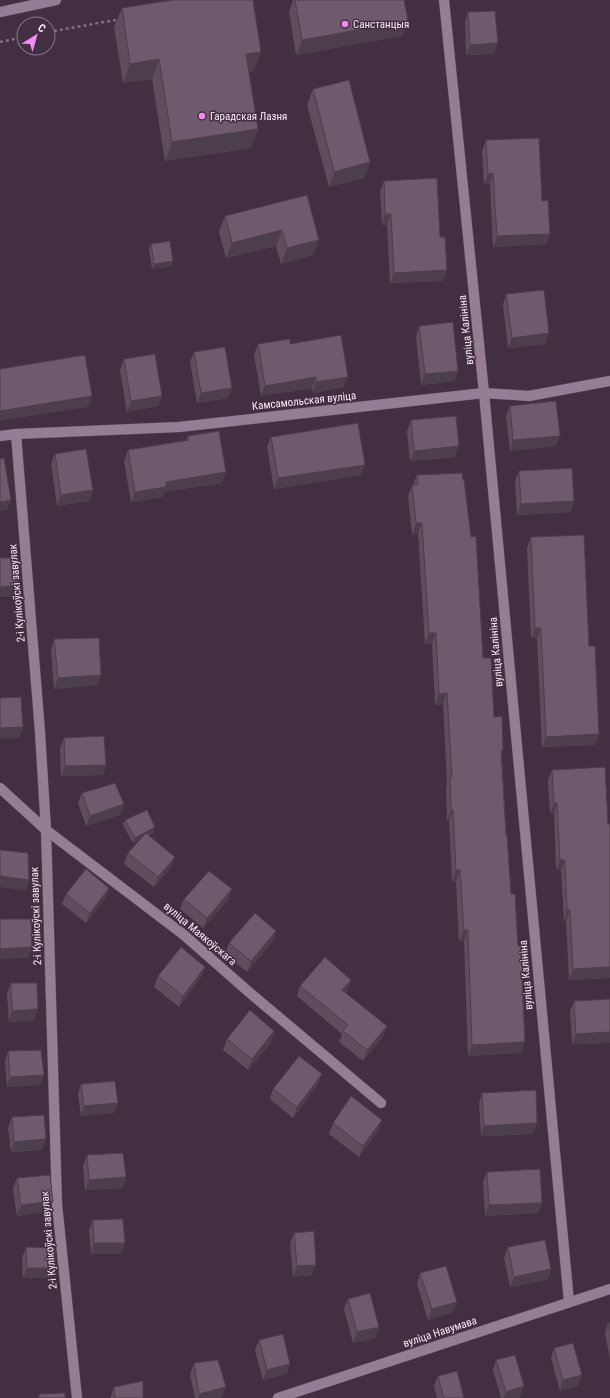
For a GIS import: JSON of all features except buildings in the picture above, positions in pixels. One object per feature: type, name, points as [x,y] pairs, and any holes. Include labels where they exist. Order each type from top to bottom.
[{"type":"street","points":[[0,12],[56,0]]},
{"type":"street","name":"вуліца Калініна","points":[[444,0],[484,393],[569,1302]]},
{"type":"street","name":"Камсамольская вуліца","points":[[0,436],[178,427],[484,393],[529,396],[610,381]]},
{"type":"street","name":"2-і Кулікоўскі завулак","points":[[16,434],[40,732],[46,830],[57,1204],[76,1398]]},
{"type":"street","name":"вуліца Маякоўскага","points":[[0,788],[46,830],[184,935],[250,993],[381,1103]]},
{"type":"street","name":"вуліца Навумава","points":[[278,1398],[610,1289]]},
{"type":"path","points":[[56,31],[125,18]]},
{"type":"path","points":[[0,42],[16,39]]},
{"type":"place","name":"Санстанцыя","points":[[345,24]]},
{"type":"place","name":"Гарадская Лазня","points":[[202,116]]}]
